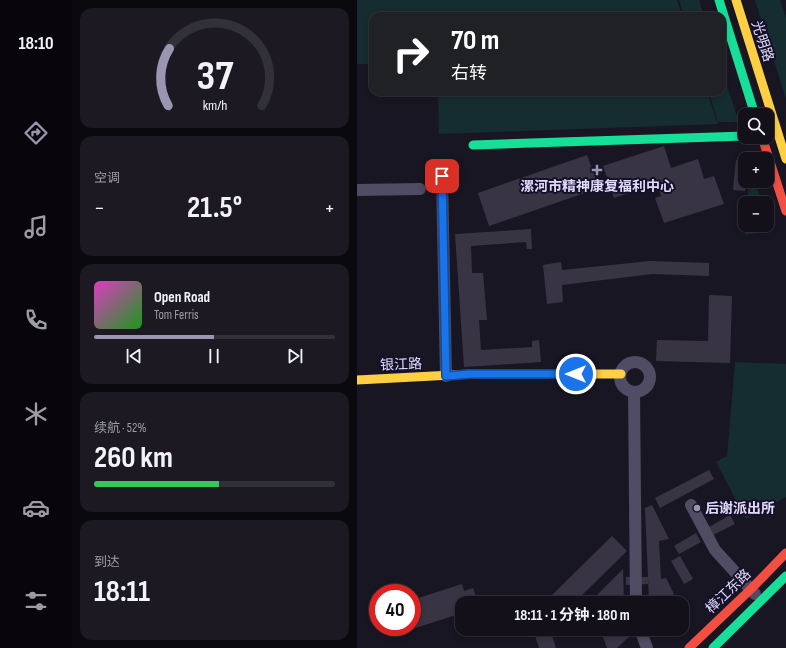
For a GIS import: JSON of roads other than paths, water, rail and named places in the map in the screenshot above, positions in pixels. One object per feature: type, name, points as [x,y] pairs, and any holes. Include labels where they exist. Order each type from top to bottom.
[{"type":"street","points":[[719,0],[723,12]]},
{"type":"street","name":"光明路","points":[[736,0],[786,159]]},
{"type":"street","points":[[726,22],[753,108]]},
{"type":"street","points":[[473,145],[738,136]]},
{"type":"street","points":[[765,144],[786,211]]},
{"type":"street","points":[[442,176],[446,376]]},
{"type":"street","points":[[357,190],[420,189]]},
{"type":"street","points":[[635,362],[644,364],[650,377],[647,386],[634,392],[629,391],[622,384],[621,374],[626,366],[635,362]]},
{"type":"street","name":"银江路","points":[[357,380],[471,374],[621,374]]},
{"type":"street","points":[[634,392],[636,596]]},
{"type":"street","points":[[691,505],[715,550],[761,601]]},
{"type":"street","name":"樟江东路","points":[[689,648],[751,589],[786,553]]},
{"type":"street","points":[[713,648],[786,576]]},
{"type":"street","points":[[643,636],[647,648]]},
{"type":"place","name":"漯河市精神康复福利中心","points":[[597,170]]},
{"type":"place","name":"后谢派出所","points":[[697,508]]}]
